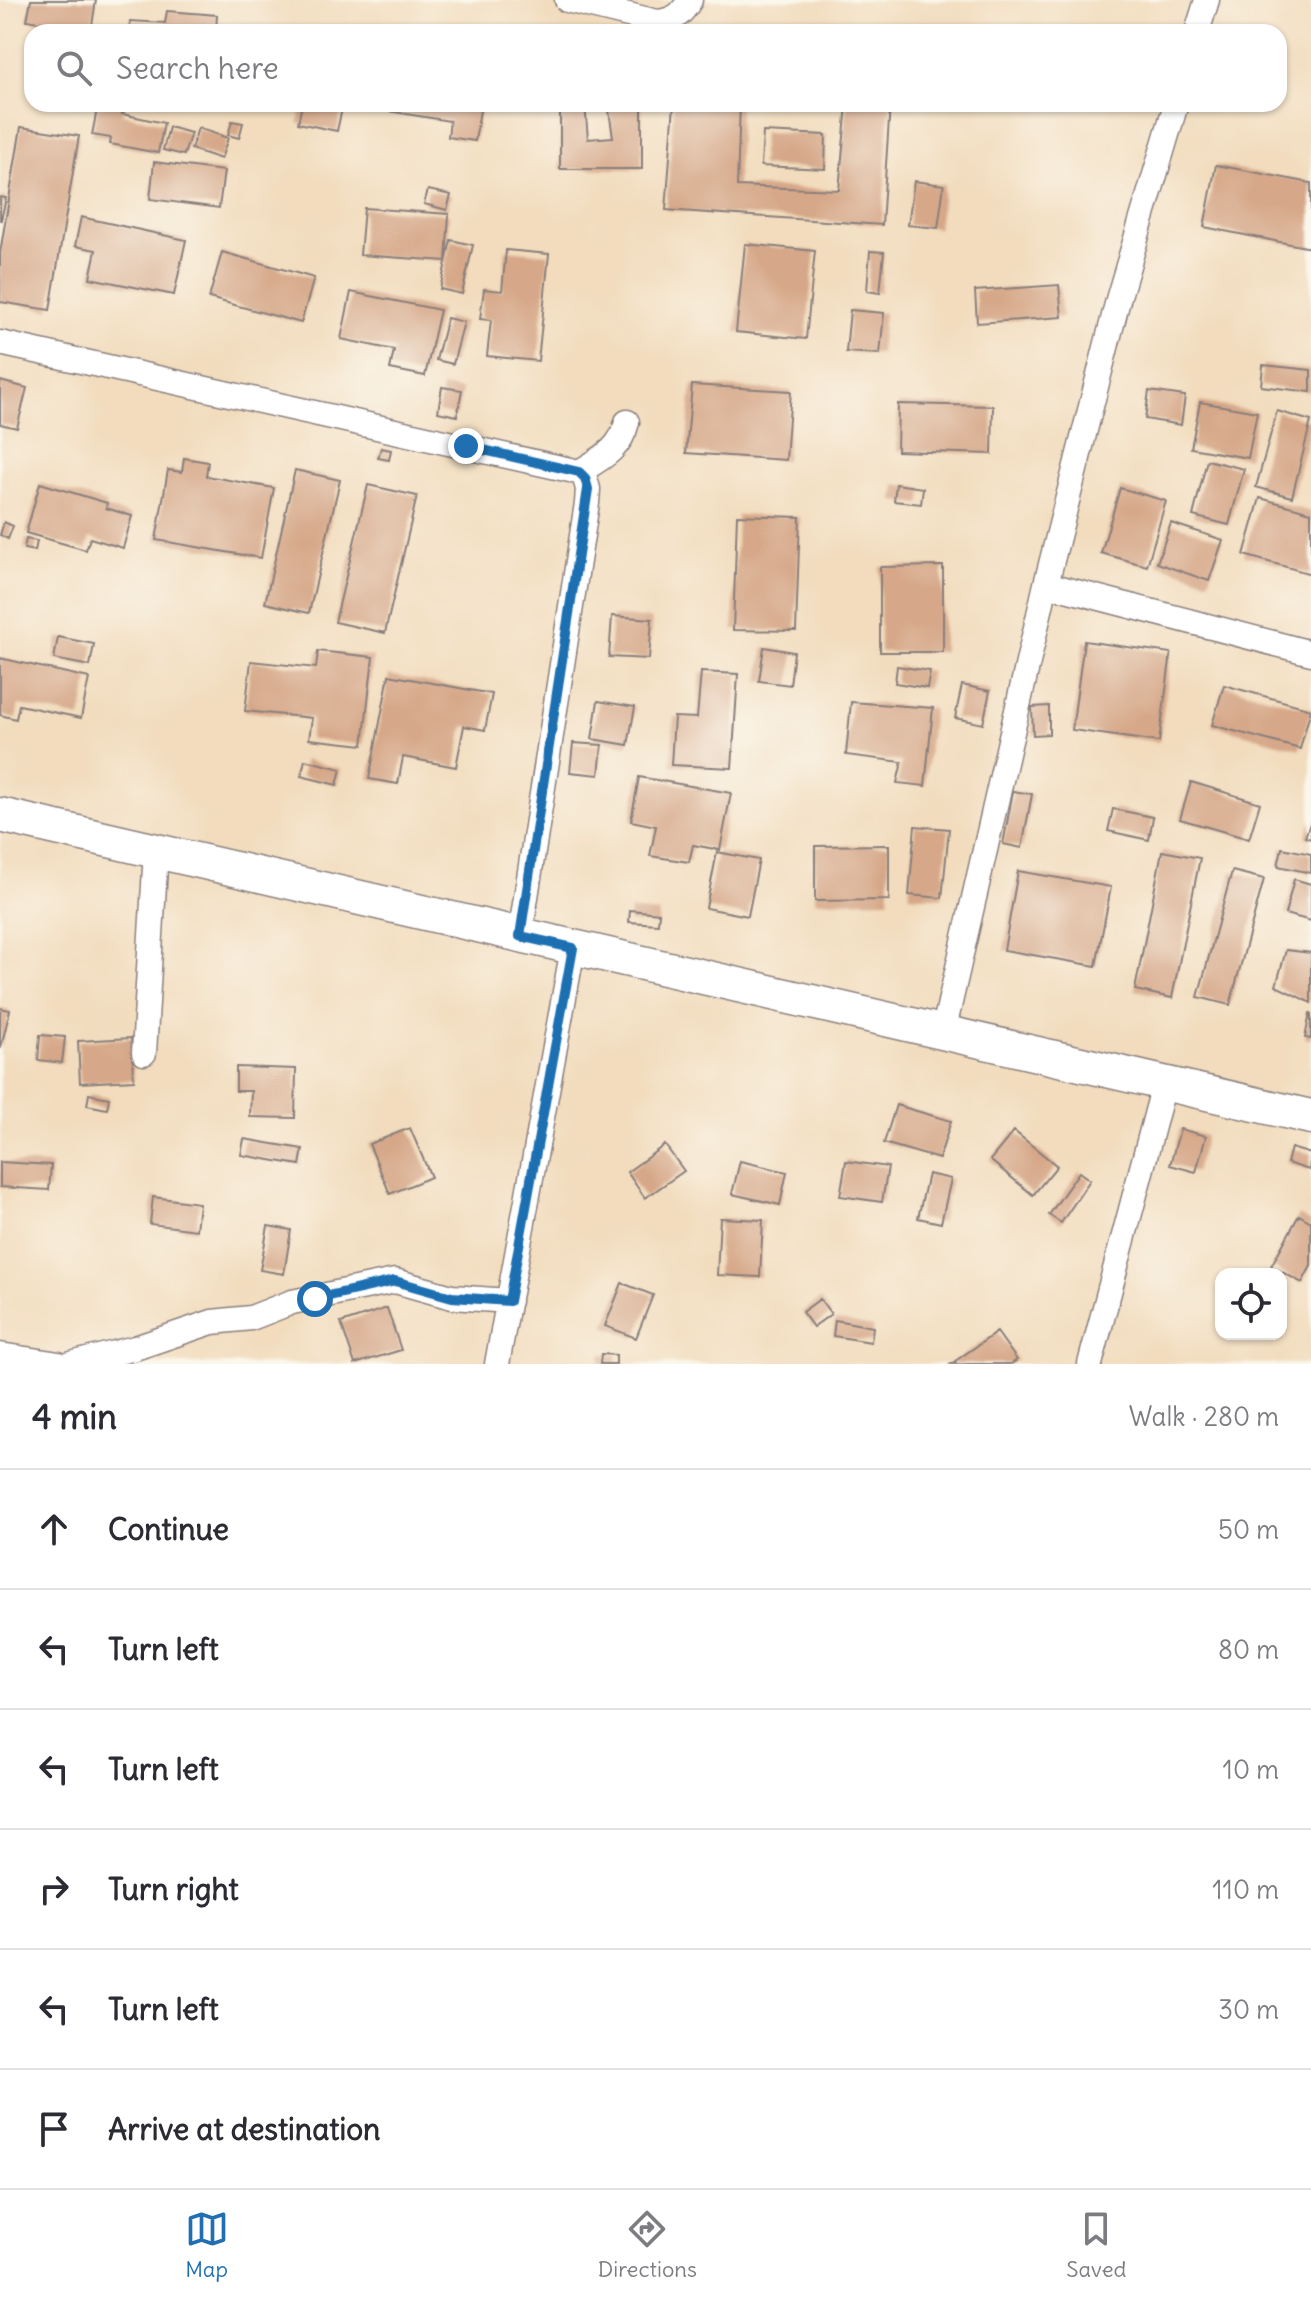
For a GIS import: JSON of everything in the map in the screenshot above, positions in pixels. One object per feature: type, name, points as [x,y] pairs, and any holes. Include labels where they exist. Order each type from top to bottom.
[{"type":"street","points":[[567,0],[657,22],[672,20],[682,13],[690,0]]},
{"type":"street","points":[[1200,24],[1207,0]]},
{"type":"street","points":[[943,1033],[1046,584],[1119,296],[1174,112]]},
{"type":"street","points":[[0,343],[579,472],[585,478],[587,503],[520,936]]},
{"type":"street","points":[[579,472],[608,455],[623,439],[627,422]]},
{"type":"street","points":[[1046,584],[1311,653]]},
{"type":"street","points":[[0,815],[1311,1117]]},
{"type":"street","points":[[144,1053],[156,851]]},
{"type":"street","points":[[497,1364],[573,948]]},
{"type":"street","points":[[1090,1364],[1165,1081]]},
{"type":"street","points":[[71,1364],[93,1360],[212,1322],[251,1318],[292,1302],[395,1281],[452,1297],[509,1301]]},
{"type":"street","points":[[0,1355],[59,1364]]},
{"type":"building","points":[[31,0],[96,0],[92,24],[50,24],[27,20]]},
{"type":"building","points":[[167,11],[217,15],[216,24],[130,24],[130,21],[165,23]]},
{"type":"building","points":[[96,112],[123,112],[164,123],[158,153],[110,144],[111,138],[92,135]]},
{"type":"building","points":[[300,112],[341,112],[337,131],[298,123]]},
{"type":"building","points":[[394,112],[480,112],[475,141],[448,137],[450,121]]},
{"type":"building","points":[[560,112],[586,112],[588,139],[613,137],[609,112],[642,112],[642,169],[560,169]]},
{"type":"building","points":[[673,112],[740,112],[737,186],[839,190],[846,112],[889,112],[882,225],[666,210]]},
{"type":"building","points":[[232,121],[243,123],[239,138],[228,135]]},
{"type":"building","points":[[21,127],[79,136],[50,310],[0,302],[0,253]]},
{"type":"building","points":[[169,127],[191,133],[184,155],[163,150]]},
{"type":"building","points":[[198,128],[228,138],[221,159],[191,149]]},
{"type":"building","points":[[763,132],[826,135],[825,169],[761,166]]},
{"type":"building","points":[[154,162],[224,171],[219,208],[150,199]]},
{"type":"building","points":[[1216,165],[1311,183],[1311,248],[1204,227]]},
{"type":"building","points":[[914,181],[944,185],[938,228],[908,225]]},
{"type":"building","points":[[428,190],[451,195],[447,210],[424,204]]},
{"type":"building","points":[[0,197],[6,198],[1,220],[0,220]]},
{"type":"building","points":[[364,208],[449,214],[446,261],[360,255]]},
{"type":"building","points":[[81,217],[186,240],[174,295],[90,278],[96,250],[75,246]]},
{"type":"building","points":[[451,240],[473,245],[462,294],[440,289]]},
{"type":"building","points":[[745,244],[815,251],[806,339],[736,332]]},
{"type":"building","points":[[506,250],[549,254],[538,361],[487,356],[491,320],[480,319],[484,289],[502,291]]},
{"type":"building","points":[[870,251],[884,252],[880,293],[867,291]]},
{"type":"building","points":[[222,252],[314,278],[301,323],[209,298]]},
{"type":"building","points":[[1059,285],[1062,317],[977,323],[975,291]]},
{"type":"building","points":[[351,292],[440,310],[425,376],[390,369],[394,350],[341,339]]},
{"type":"building","points":[[850,310],[884,313],[880,354],[846,352]]},
{"type":"building","points":[[447,318],[464,322],[453,364],[436,360]]},
{"type":"building","points":[[1263,365],[1311,370],[1311,392],[1261,386]]},
{"type":"building","points":[[0,381],[27,388],[17,428],[0,424]]},
{"type":"building","points":[[692,385],[791,391],[786,460],[686,453]]},
{"type":"building","points":[[442,387],[462,390],[457,416],[438,412]]},
{"type":"building","points":[[1149,391],[1185,396],[1181,425],[1145,419]]},
{"type":"building","points":[[1200,402],[1257,412],[1248,458],[1191,448]]},
{"type":"building","points":[[898,404],[993,406],[992,454],[897,451]]},
{"type":"building","points":[[1277,411],[1311,421],[1292,497],[1256,487]]},
{"type":"building","points":[[381,448],[391,450],[389,460],[378,458]]},
{"type":"building","points":[[184,458],[208,462],[206,476],[274,488],[261,558],[156,540],[168,470],[182,472]]},
{"type":"building","points":[[1207,460],[1244,469],[1229,525],[1193,516]]},
{"type":"building","points":[[295,470],[340,480],[309,613],[265,603]]},
{"type":"building","points":[[40,483],[107,503],[106,508],[132,516],[123,548],[90,538],[86,550],[26,533]]},
{"type":"building","points":[[896,484],[923,488],[921,504],[894,501]]},
{"type":"building","points":[[368,485],[417,496],[385,633],[335,622]]},
{"type":"building","points":[[1120,488],[1166,501],[1147,566],[1101,553]]},
{"type":"building","points":[[1260,498],[1311,512],[1311,574],[1244,555]]},
{"type":"building","points":[[737,515],[800,517],[796,631],[733,630]]},
{"type":"building","points":[[4,522],[13,526],[8,539],[0,535]]},
{"type":"building","points":[[1171,523],[1223,540],[1209,581],[1157,563]]},
{"type":"building","points":[[26,539],[37,541],[35,551],[24,549]]},
{"type":"building","points":[[943,566],[943,652],[880,652],[880,567]]},
{"type":"building","points":[[612,616],[652,619],[649,659],[609,657]]},
{"type":"building","points":[[58,637],[94,644],[90,666],[54,659]]},
{"type":"building","points":[[1084,641],[1171,653],[1159,742],[1072,730]]},
{"type":"building","points":[[764,647],[794,652],[790,685],[759,681]]},
{"type":"building","points":[[318,651],[373,657],[363,745],[309,739],[312,718],[245,711],[251,661],[316,668]]},
{"type":"building","points":[[0,658],[89,678],[81,718],[19,705],[16,719],[0,715]]},
{"type":"building","points":[[897,666],[930,671],[927,688],[895,683]]},
{"type":"building","points":[[701,672],[738,674],[732,768],[671,765],[674,717],[697,718]]},
{"type":"building","points":[[389,675],[492,694],[485,730],[464,726],[456,767],[403,757],[398,784],[369,779]]},
{"type":"building","points":[[962,685],[990,691],[983,724],[955,718]]},
{"type":"building","points":[[1224,685],[1311,709],[1300,749],[1212,725]]},
{"type":"building","points":[[598,701],[635,707],[628,745],[592,739]]},
{"type":"building","points":[[851,702],[933,708],[925,786],[897,783],[902,762],[846,755]]},
{"type":"building","points":[[1049,706],[1049,734],[1033,735],[1032,707]]},
{"type":"building","points":[[573,743],[602,745],[599,775],[570,772]]},
{"type":"building","points":[[305,760],[341,769],[337,785],[301,776]]},
{"type":"building","points":[[639,777],[731,793],[720,850],[693,845],[689,862],[650,856],[656,826],[631,821]]},
{"type":"building","points":[[1191,782],[1260,803],[1249,839],[1180,819]]},
{"type":"building","points":[[1013,791],[1032,794],[1022,848],[1003,844]]},
{"type":"building","points":[[1113,809],[1153,817],[1149,840],[1108,831]]},
{"type":"building","points":[[1311,821],[1311,839],[1305,837]]},
{"type":"building","points":[[915,826],[949,829],[942,898],[909,895]]},
{"type":"building","points":[[889,845],[889,900],[815,901],[815,846]]},
{"type":"building","points":[[1282,848],[1311,854],[1311,873],[1278,866]]},
{"type":"building","points":[[1162,851],[1200,858],[1172,998],[1135,990]]},
{"type":"building","points":[[717,852],[759,860],[748,916],[706,908]]},
{"type":"building","points":[[1018,871],[1111,887],[1096,966],[1004,950]]},
{"type":"building","points":[[1232,871],[1264,879],[1230,1005],[1198,997]]},
{"type":"building","points":[[1294,879],[1311,884],[1311,921],[1285,914]]},
{"type":"building","points":[[630,910],[659,913],[658,924],[629,922]]},
{"type":"building","points":[[1286,950],[1311,953],[1311,1003],[1276,986]]},
{"type":"building","points":[[0,1008],[10,1010],[1,1047],[0,1047]]},
{"type":"building","points":[[1311,1013],[1311,1039],[1305,1038]]},
{"type":"building","points":[[40,1035],[65,1037],[62,1063],[38,1060]]},
{"type":"building","points":[[131,1038],[134,1080],[80,1083],[78,1041]]},
{"type":"building","points":[[236,1067],[296,1069],[295,1118],[250,1117],[251,1091],[236,1091]]},
{"type":"building","points":[[89,1094],[109,1098],[107,1109],[87,1105]]},
{"type":"building","points":[[896,1105],[951,1121],[939,1159],[884,1143]]},
{"type":"building","points":[[410,1128],[431,1177],[390,1194],[369,1144]]},
{"type":"building","points":[[1180,1129],[1206,1136],[1196,1172],[1170,1165]]},
{"type":"building","points":[[1014,1131],[1057,1166],[1033,1195],[990,1160]]},
{"type":"building","points":[[244,1139],[303,1149],[300,1165],[241,1155]]},
{"type":"building","points":[[665,1145],[684,1171],[645,1198],[627,1172]]},
{"type":"building","points":[[1291,1148],[1311,1154],[1309,1170],[1287,1163]]},
{"type":"building","points":[[740,1161],[787,1172],[780,1205],[732,1194]]},
{"type":"building","points":[[846,1161],[888,1167],[882,1202],[840,1196]]},
{"type":"building","points":[[0,1162],[51,1165],[49,1190],[0,1187]]},
{"type":"building","points":[[1079,1172],[1090,1180],[1061,1223],[1049,1215]]},
{"type":"building","points":[[928,1174],[951,1179],[941,1223],[918,1218]]},
{"type":"building","points":[[153,1197],[199,1203],[196,1230],[150,1224]]},
{"type":"building","points":[[1299,1215],[1311,1222],[1311,1266],[1302,1283],[1287,1275],[1287,1268],[1271,1266]]},
{"type":"building","points":[[720,1218],[763,1220],[760,1277],[717,1275]]},
{"type":"building","points":[[268,1226],[291,1230],[284,1274],[260,1270]]},
{"type":"building","points":[[622,1283],[653,1295],[636,1338],[605,1326]]},
{"type":"building","points":[[820,1299],[831,1314],[813,1327],[802,1312]]},
{"type":"building","points":[[387,1308],[401,1350],[355,1364],[341,1323]]},
{"type":"building","points":[[835,1320],[873,1327],[871,1342],[833,1336]]},
{"type":"building","points":[[997,1332],[1017,1360],[1011,1364],[951,1364]]},
{"type":"building","points":[[601,1354],[616,1355],[616,1364],[600,1364]]},
{"type":"route","points":[[315,1299],[395,1281],[452,1297],[509,1301],[573,948],[520,936],[588,489],[585,478],[579,472],[466,446]]}]
